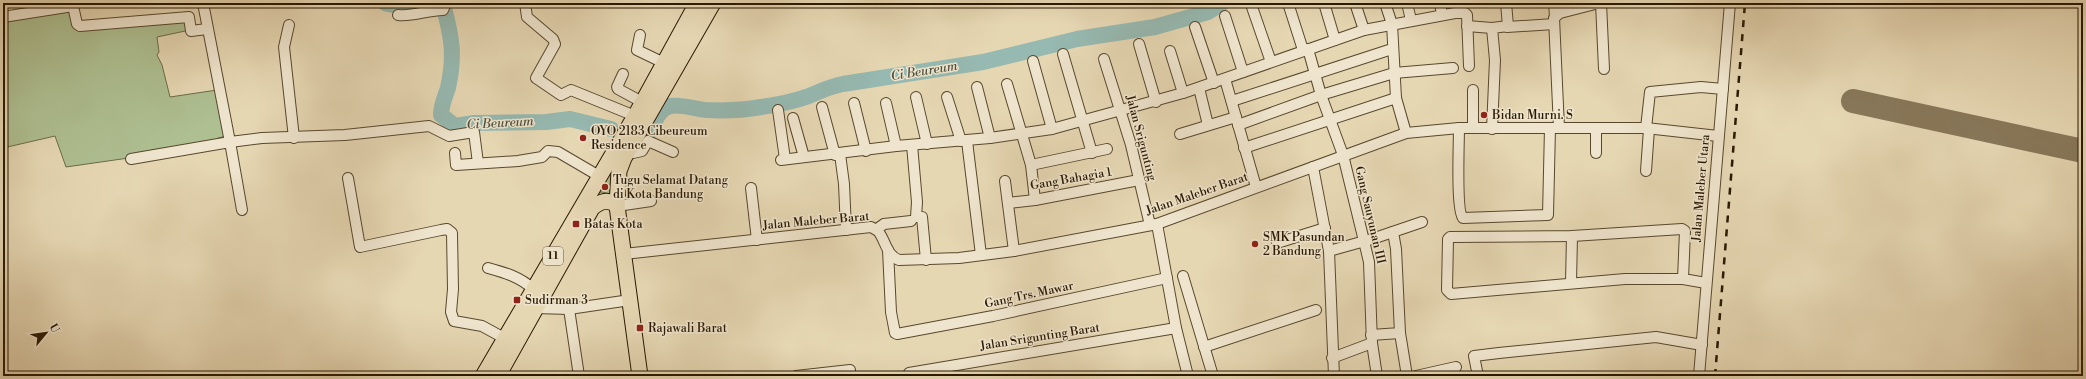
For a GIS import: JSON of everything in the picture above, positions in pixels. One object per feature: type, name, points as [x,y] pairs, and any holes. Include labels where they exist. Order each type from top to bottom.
[{"type":"highway","name":"11","points":[[640,376],[617,206],[619,171],[635,116],[698,3]]},
{"type":"highway","name":"11","points":[[492,372],[504,338],[599,176],[624,151],[713,3]]},
{"type":"highway","name":"11","points":[[492,372],[535,308],[592,208],[597,203],[604,201],[614,203],[617,206]]},
{"type":"street","points":[[203,3],[242,210]]},
{"type":"street","points":[[525,3],[527,17],[553,39],[555,44],[536,78],[561,95],[571,90],[635,116]]},
{"type":"street","name":"Gang Sauyunan III","points":[[1288,3],[1343,155],[1369,262],[1372,339],[1377,376]]},
{"type":"street","points":[[1324,3],[1335,40]]},
{"type":"street","points":[[1355,3],[1364,30]]},
{"type":"street","points":[[1386,3],[1392,24],[1392,49],[1396,98],[1406,133]]},
{"type":"street","points":[[1407,3],[1411,20]]},
{"type":"street","points":[[1440,3],[1442,16]]},
{"type":"street","points":[[1506,3],[1507,27]]},
{"type":"street","points":[[1459,128],[1460,216],[1463,218],[1548,215],[1555,128],[1554,3]]},
{"type":"street","points":[[1467,26],[1492,28],[1507,27],[1555,20],[1565,12],[1600,3],[1604,69]]},
{"type":"street","name":"Jalan Maleber Utara","points":[[1699,376],[1730,3]]},
{"type":"street","points":[[3,17],[61,5],[73,6],[77,24],[80,26],[189,17],[191,31],[208,29]]},
{"type":"street","points":[[398,15],[404,16],[444,7]]},
{"type":"street","points":[[1252,7],[1271,62]]},
{"type":"street","points":[[778,110],[783,160],[866,151],[896,146],[964,141],[1022,134],[1052,129],[1120,110],[1156,102],[1364,30],[1411,20],[1466,14],[1469,66]]},
{"type":"street","points":[[1225,16],[1242,72]]},
{"type":"street","points":[[289,25],[284,45],[294,138]]},
{"type":"street","points":[[1195,27],[1214,83]]},
{"type":"street","points":[[1492,28],[1495,60],[1492,129]]},
{"type":"street","points":[[640,35],[637,50],[664,63]]},
{"type":"street","points":[[1139,44],[1156,102]]},
{"type":"street","points":[[1232,101],[1392,49]]},
{"type":"street","points":[[1170,51],[1183,93]]},
{"type":"street","points":[[1063,54],[1092,153]]},
{"type":"street","name":"Jalan Srigunting","points":[[1104,59],[1131,145],[1139,180],[1154,224],[1167,278],[1176,328],[1188,376]]},
{"type":"street","points":[[1033,61],[1052,129]]},
{"type":"street","points":[[1180,134],[1208,125],[1237,121],[1394,73],[1453,68]]},
{"type":"street","points":[[623,74],[617,87],[618,90],[642,102]]},
{"type":"street","points":[[1226,79],[1256,188]]},
{"type":"street","points":[[1007,84],[1030,165],[1035,200]]},
{"type":"street","points":[[977,87],[990,138]]},
{"type":"street","points":[[1646,171],[1649,92],[1702,87],[1722,89]]},
{"type":"street","points":[[1199,88],[1208,125]]},
{"type":"street","points":[[1472,128],[1473,90]]},
{"type":"street","points":[[916,97],[927,144]]},
{"type":"street","points":[[947,97],[964,141],[981,255]]},
{"type":"street","points":[[1244,148],[1396,98]]},
{"type":"street","points":[[854,103],[866,151]]},
{"type":"street","points":[[886,103],[896,146]]},
{"type":"street","points":[[822,107],[837,154],[844,184],[846,230]]},
{"type":"street","points":[[793,118],[804,157]]},
{"type":"street","points":[[131,159],[262,138],[351,135],[429,126],[449,136],[473,132],[478,163]]},
{"type":"street","name":"Jalan Maleber Barat","points":[[624,254],[871,227],[877,229],[888,250],[893,257],[899,260],[926,260],[981,255],[1014,251],[1154,224],[1406,133],[1459,128],[1555,128],[1648,129],[1718,136]]},
{"type":"street","points":[[1596,129],[1596,153]]},
{"type":"street","points":[[624,151],[642,151],[648,141],[673,152]]},
{"type":"street","points":[[912,145],[917,202],[916,217],[922,217],[926,260]]},
{"type":"street","points":[[1030,165],[1106,149]]},
{"type":"street","points":[[455,153],[456,165],[518,161],[542,157],[548,151],[552,151],[558,152],[599,176]]},
{"type":"street","points":[[1313,167],[1329,251],[1332,358],[1334,376]]},
{"type":"street","points":[[348,178],[360,245],[447,229],[451,231],[453,256],[452,318],[454,321],[482,326],[504,338]]},
{"type":"street","name":"Gang Bahagia 1","points":[[1008,203],[1035,200],[1139,180]]},
{"type":"street","points":[[1005,181],[1014,251]]},
{"type":"street","points":[[751,188],[757,240]]},
{"type":"street","points":[[617,206],[651,201]]},
{"type":"street","points":[[877,229],[884,224],[911,221]]},
{"type":"street","points":[[1329,251],[1364,242],[1422,222]]},
{"type":"street","points":[[1277,243],[1325,228]]},
{"type":"street","points":[[1683,279],[1685,231],[1683,229],[1572,236],[1448,237],[1447,290],[1451,294],[1625,279],[1683,279],[1706,283]]},
{"type":"street","points":[[1393,232],[1396,249],[1400,333],[1407,376]]},
{"type":"street","points":[[1571,283],[1572,236]]},
{"type":"street","name":"Gang Trs. Mawar","points":[[888,250],[892,312],[895,333],[902,334],[993,316],[1167,278]]},
{"type":"street","points":[[488,268],[510,274],[524,281],[533,290]]},
{"type":"street","points":[[1183,276],[1214,376]]},
{"type":"street","points":[[535,308],[569,308],[630,300]]},
{"type":"street","points":[[569,308],[579,376]]},
{"type":"street","points":[[1204,347],[1316,310]]},
{"type":"street","name":"Jalan Srigunting Barat","points":[[910,374],[1176,328]]},
{"type":"street","points":[[1332,358],[1372,339],[1400,333]]},
{"type":"street","points":[[1478,376],[1474,356],[1656,337],[1702,345]]},
{"type":"street","points":[[1416,376],[1456,367]]},
{"type":"street","points":[[796,376],[838,374],[850,370]]},
{"type":"green space","points":[[68,8],[75,28],[186,20],[190,30],[157,37],[159,52],[157,55],[162,65],[170,97],[217,90],[226,136],[218,138],[219,145],[66,167],[55,136],[3,148],[3,22]]},
{"type":"green space","points":[[611,168],[610,194],[602,192],[592,194]]},
{"type":"waterway","name":"Ci Beureum","points":[[385,3],[400,6],[429,6],[444,8],[451,38],[452,57],[448,88],[442,104],[441,115],[455,126],[474,123],[546,122],[570,119],[611,129]]},
{"type":"waterway","name":"Ci Beureum","points":[[640,140],[648,135],[660,113],[670,106],[684,106],[706,110],[727,110],[748,109],[789,102],[837,85],[983,62],[1077,39],[1155,27],[1208,12],[1222,3]]},
{"type":"taxiway","points":[[1853,101],[2083,151]]},
{"type":"railway","points":[[1715,376],[1745,3]]},
{"type":"place","name":"Bidan Murni. S","points":[[1484,115]]},
{"type":"place","name":"OYO 2183 Cibeureum Residence","points":[[583,138]]},
{"type":"place","name":"Tugu Selamat Datang di Kota Bandung","points":[[605,187]]},
{"type":"place","name":"Batas Kota","points":[[576,224]]},
{"type":"place","name":"SMK Pasundan 2 Bandung","points":[[1255,244]]},
{"type":"place","name":"Sudirman 3","points":[[517,300]]},
{"type":"place","name":"Rajawali Barat","points":[[640,328]]}]
